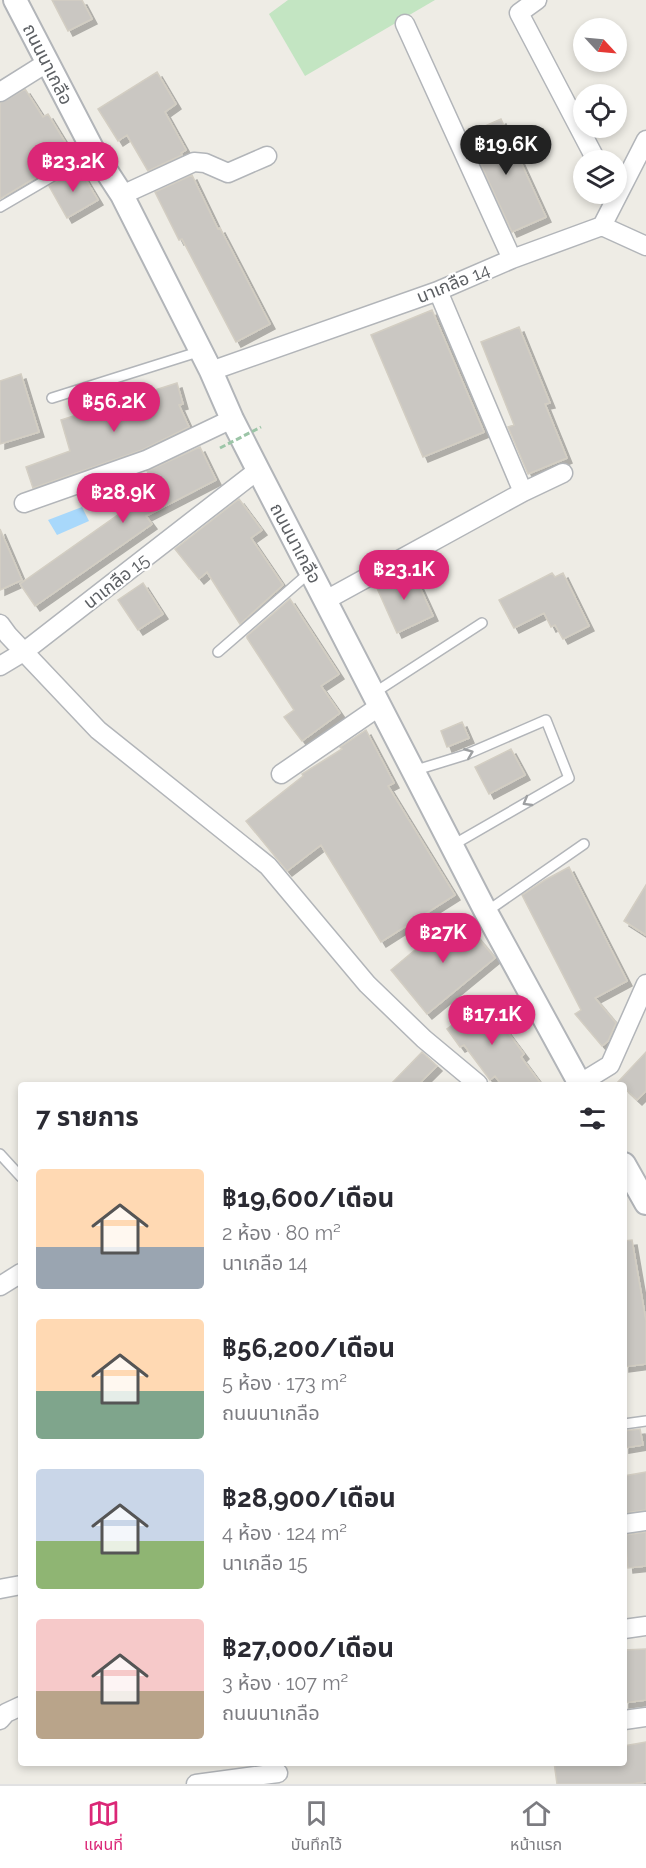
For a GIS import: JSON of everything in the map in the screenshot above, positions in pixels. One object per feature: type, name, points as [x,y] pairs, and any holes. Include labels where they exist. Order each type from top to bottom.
[{"type":"street","name":"ถนนนาเกลือ","points":[[15,0],[94,152],[122,195],[211,371],[232,419],[413,771],[486,912],[579,1082]]},
{"type":"street","points":[[537,0],[519,13],[591,150]]},
{"type":"street","points":[[405,24],[512,259]]},
{"type":"street","points":[[0,92],[48,62]]},
{"type":"street","points":[[627,172],[646,140]]},
{"type":"street","points":[[122,195],[194,162],[205,163],[228,173],[267,156]]},
{"type":"street","points":[[611,204],[602,226],[646,246]]},
{"type":"street","name":"นาเกลือ 14","points":[[211,371],[438,291],[512,259],[602,226]]},
{"type":"street","points":[[438,291],[523,492]]},
{"type":"street","points":[[24,503],[146,460],[232,419]]},
{"type":"street","name":"นาเกลือ 15","points":[[0,666],[26,651],[258,470]]},
{"type":"street","points":[[326,600],[523,492],[563,474]]},
{"type":"street","points":[[0,624],[98,730],[268,866],[367,984],[424,1039],[476,1082]]},
{"type":"street","points":[[281,774],[377,700]]},
{"type":"street","points":[[583,1082],[610,1065],[646,984]]},
{"type":"street","points":[[627,1167],[640,1180],[646,1203]]},
{"type":"street","points":[[0,1286],[18,1275]]},
{"type":"street","points":[[627,1524],[646,1521]]},
{"type":"street","points":[[0,1589],[18,1586]]},
{"type":"street","points":[[627,1629],[646,1626]]},
{"type":"street","points":[[0,1719],[18,1707]]},
{"type":"street","points":[[627,1720],[646,1717]]},
{"type":"street","points":[[196,1784],[278,1773]]},
{"type":"lane","points":[[0,207],[94,152]]},
{"type":"lane","points":[[52,398],[201,351]]},
{"type":"lane","points":[[218,652],[311,572]]},
{"type":"lane","points":[[377,700],[482,623]]},
{"type":"lane","points":[[413,771],[465,755],[546,720],[569,778],[453,845]]},
{"type":"lane","points":[[486,912],[584,844]]},
{"type":"lane","points":[[0,1155],[18,1174]]},
{"type":"lane","points":[[627,1424],[646,1421]]},
{"type":"path","points":[[220,448],[261,427]]},
{"type":"green space","points":[[288,0],[435,0],[305,76],[269,14]]},
{"type":"water","points":[[82,507],[89,521],[57,535],[48,520]]},
{"type":"building","points":[[52,0],[82,0],[92,19],[68,31]]},
{"type":"building","points":[[157,72],[176,104],[165,112],[186,150],[181,153],[182,155],[148,171],[127,135],[118,141],[98,109]]},
{"type":"building","points":[[25,89],[43,117],[48,114],[73,155],[0,199],[0,103]]},
{"type":"building","points":[[501,119],[546,217],[512,232],[467,134]]},
{"type":"building","points":[[79,168],[98,200],[67,218],[49,186]]},
{"type":"building","points":[[192,175],[218,229],[220,228],[270,324],[236,342],[155,192]]},
{"type":"building","points":[[432,310],[484,432],[423,457],[371,335]]},
{"type":"building","points":[[519,327],[550,403],[545,404],[567,458],[528,474],[508,427],[514,425],[481,342]]},
{"type":"building","points":[[21,374],[39,432],[0,444],[0,381]]},
{"type":"building","points":[[177,383],[183,404],[179,405],[189,427],[142,450],[33,488],[26,467],[70,451],[61,420]]},
{"type":"building","points":[[200,447],[216,480],[146,516],[152,524],[35,606],[20,584],[156,488],[147,471]]},
{"type":"building","points":[[239,499],[262,530],[251,538],[283,585],[240,624],[207,572],[199,579],[175,549]]},
{"type":"building","points":[[0,529],[22,580],[0,590]]},
{"type":"building","points":[[412,570],[433,616],[397,633],[376,586]]},
{"type":"building","points":[[552,573],[555,577],[563,573],[589,626],[563,639],[555,625],[551,627],[544,613],[514,628],[499,600]]},
{"type":"building","points":[[143,583],[163,614],[138,630],[118,600]]},
{"type":"building","points":[[290,599],[339,674],[321,686],[340,713],[302,741],[284,717],[294,710],[247,638]]},
{"type":"building","points":[[462,722],[469,738],[447,747],[441,731]]},
{"type":"building","points":[[366,730],[394,783],[388,786],[455,895],[381,942],[321,845],[287,871],[246,821],[303,776],[302,774],[342,749],[340,747]]},
{"type":"building","points":[[511,749],[525,775],[489,794],[475,767]]},
{"type":"building","points":[[569,867],[627,981],[595,998],[616,1023],[608,1041],[602,1046],[575,1014],[581,1010],[522,895]]},
{"type":"building","points":[[646,885],[646,935],[624,921]]},
{"type":"building","points":[[458,914],[495,958],[427,1014],[391,970]]},
{"type":"building","points":[[487,999],[501,1017],[498,1019],[524,1054],[521,1057],[540,1082],[500,1082],[495,1076],[490,1080],[464,1045],[460,1047],[447,1029]]},
{"type":"building","points":[[422,1052],[437,1066],[421,1082],[393,1082]]},
{"type":"building","points":[[646,1052],[646,1091],[637,1100],[627,1091],[627,1082],[618,1082]]},
{"type":"building","points":[[632,1240],[646,1321],[646,1364],[627,1367],[627,1241]]},
{"type":"building","points":[[640,1429],[643,1445],[627,1448],[627,1431]]},
{"type":"building","points":[[646,1472],[646,1510],[627,1513],[627,1475]]},
{"type":"building","points":[[646,1532],[646,1566],[628,1568],[627,1535]]},
{"type":"building","points":[[646,1649],[646,1700],[627,1703],[627,1650]]},
{"type":"building","points":[[646,1742],[646,1782],[557,1784],[555,1766],[627,1766],[627,1745]]}]
